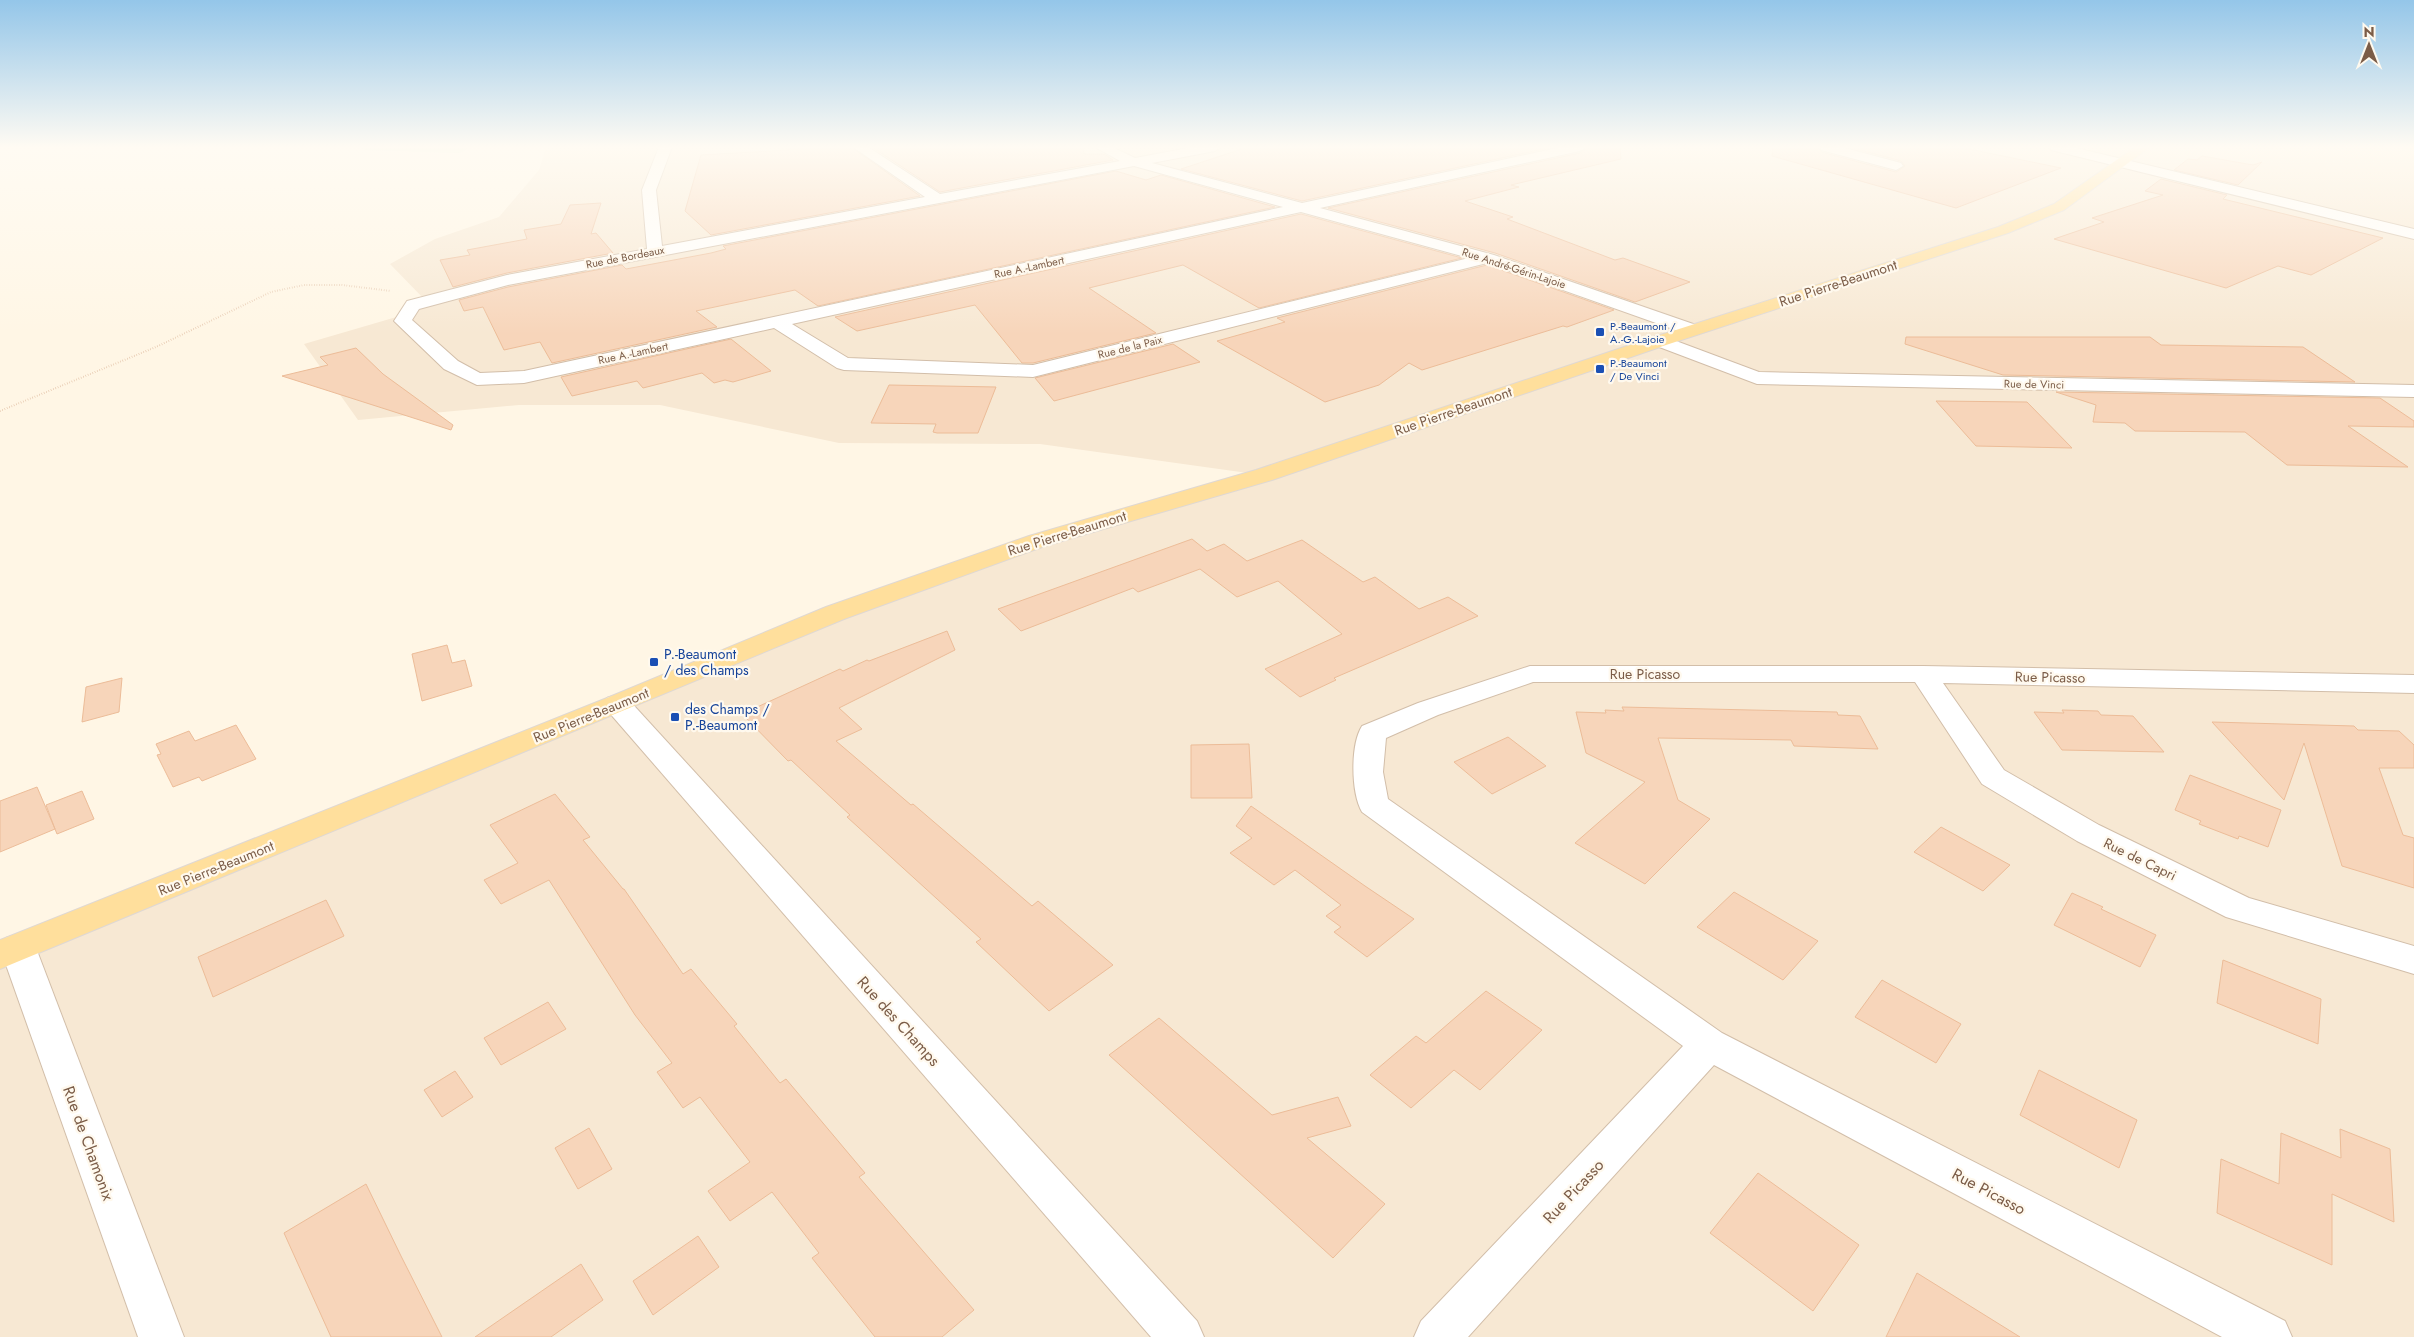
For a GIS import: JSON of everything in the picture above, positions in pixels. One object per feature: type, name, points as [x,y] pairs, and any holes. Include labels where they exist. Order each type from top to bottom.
[{"type":"main road","name":"Rue Pierre-Beaumont","points":[[9,952],[835,613],[1037,540],[1264,475],[1660,340],[2003,230],[2053,209]]},
{"type":"street","points":[[651,209],[655,251]]},
{"type":"street","name":"Rue de Bordeaux","points":[[477,379],[451,365],[403,321],[413,305],[507,280],[881,209]]},
{"type":"street","name":"Rue A.-Lambert","points":[[477,379],[524,377],[1296,209]]},
{"type":"street","name":"Rue André-Gérin-Lajoie","points":[[1307,209],[1488,258],[1693,330]]},
{"type":"street","points":[[2312,209],[2414,234]]},
{"type":"street","name":"Rue de la Paix","points":[[777,322],[844,364],[1033,371],[1488,258]]},
{"type":"street","name":"Rue de Vinci","points":[[1660,340],[1757,378],[2414,391]]},
{"type":"street","name":"Rue Picasso","points":[[2269,1337],[1710,1044],[1372,804],[1368,772],[1372,733],[1428,709],[1530,674],[1923,674],[2414,684]]},
{"type":"street","name":"Rue de Capri","points":[[1923,674],[1993,778],[2088,833],[2238,908],[2414,960]]},
{"type":"street","name":"Rue des Champs","points":[[617,704],[1181,1337]]},
{"type":"street","name":"Rue de Chamonix","points":[[9,952],[161,1337]]},
{"type":"street","name":"Rue Picasso","points":[[1437,1337],[1710,1044]]},
{"type":"path","points":[[0,411],[156,347],[271,292],[304,285],[342,285],[444,297]]},
{"type":"shaded area","points":[[505,209],[2414,209],[2414,1337],[0,1337],[0,955],[1037,541],[1262,475],[1040,444],[839,443],[660,405],[519,405],[358,420],[304,344],[417,311],[426,301],[390,264],[435,239],[499,217]]},
{"type":"building","points":[[568,209],[599,209],[591,234],[596,233],[613,253],[507,273],[453,287],[440,260],[470,255],[467,250],[527,239],[524,230],[561,224]]},
{"type":"building","points":[[685,209],[848,209],[711,235]]},
{"type":"building","points":[[915,209],[1264,209],[818,306],[795,290],[696,311],[717,327],[552,363],[540,342],[504,350],[483,307],[464,311],[459,300],[508,287],[622,265],[626,269],[711,253],[726,249],[723,246]]},
{"type":"building","points":[[1333,209],[1490,209],[1513,217],[1507,219],[1615,260],[1623,258],[1690,282],[1635,302],[1495,253]]},
{"type":"building","points":[[2119,209],[2266,209],[2383,238],[2311,275],[2278,266],[2226,288],[2054,239],[2104,222],[2092,218]]},
{"type":"building","points":[[1301,214],[1462,258],[1259,308],[1183,265],[1089,288],[1156,333],[1033,363],[1022,363],[975,305],[857,331],[835,317]]},
{"type":"building","points":[[1487,265],[1614,310],[1567,327],[1563,326],[1422,370],[1409,363],[1379,385],[1325,402],[1217,341],[1285,322],[1277,318]]},
{"type":"building","points":[[1906,337],[2150,337],[2161,345],[2303,347],[2355,382],[2003,375],[1905,344]]},
{"type":"building","points":[[731,339],[771,371],[733,382],[725,380],[714,383],[702,373],[643,388],[637,381],[572,396],[561,377]]},
{"type":"building","points":[[1173,344],[1200,362],[1054,401],[1035,378]]},
{"type":"building","points":[[356,348],[383,374],[453,425],[451,430],[282,376],[328,365],[320,357]]},
{"type":"building","points":[[889,385],[996,387],[978,433],[937,433],[933,432],[936,424],[871,423]]},
{"type":"building","points":[[2056,392],[2380,398],[2414,421],[2414,427],[2348,426],[2408,467],[2287,465],[2245,432],[2135,431],[2125,423],[2093,422],[2096,405]]},
{"type":"building","points":[[1936,401],[2027,402],[2072,448],[1976,446]]},
{"type":"building","points":[[1192,539],[1207,551],[1224,544],[1247,561],[1302,540],[1363,582],[1375,577],[1419,609],[1448,597],[1478,616],[1334,678],[1336,680],[1300,697],[1265,669],[1342,634],[1278,581],[1237,597],[1200,569],[1138,592],[1133,588],[1021,631],[998,609]]},
{"type":"building","points":[[947,631],[955,650],[839,708],[862,729],[836,741],[1032,906],[1038,901],[1113,965],[1049,1011],[976,942],[981,939],[847,817],[850,815],[791,760],[788,761],[742,714],[840,669],[843,671],[867,660],[869,661]]},
{"type":"building","points":[[447,645],[452,663],[465,660],[472,686],[422,701],[412,654]]},
{"type":"building","points":[[122,678],[119,712],[82,722],[86,687]]},
{"type":"building","points":[[1622,707],[1837,712],[1838,715],[1860,716],[1878,749],[1794,746],[1791,740],[1658,738],[1678,800],[1710,819],[1645,884],[1575,843],[1645,782],[1586,753],[1576,712],[1606,713],[1605,710],[1624,711]]},
{"type":"building","points":[[2062,710],[2098,711],[2101,715],[2133,716],[2164,752],[2062,750],[2034,712],[2064,713]]},
{"type":"building","points":[[2212,722],[2354,726],[2358,730],[2399,731],[2414,745],[2414,768],[2379,768],[2403,835],[2414,838],[2414,888],[2342,866],[2304,743],[2284,800]]},
{"type":"building","points":[[236,725],[256,759],[202,781],[199,777],[173,787],[157,755],[161,754],[156,744],[189,731],[195,741]]},
{"type":"building","points":[[1508,737],[1546,766],[1492,794],[1454,762]]},
{"type":"building","points":[[1249,744],[1252,798],[1191,798],[1191,745]]},
{"type":"building","points":[[2190,775],[2281,810],[2268,847],[2239,836],[2238,839],[2199,824],[2201,821],[2175,810]]},
{"type":"building","points":[[37,787],[55,829],[0,852],[0,801]]},
{"type":"building","points":[[82,791],[94,819],[57,834],[46,805]]},
{"type":"building","points":[[555,794],[590,837],[583,840],[624,889],[683,974],[691,969],[737,1024],[734,1026],[780,1083],[786,1079],[865,1173],[859,1177],[974,1310],[942,1337],[875,1337],[812,1258],[819,1253],[772,1192],[730,1221],[708,1191],[750,1162],[700,1097],[683,1108],[657,1072],[672,1063],[635,1015],[549,880],[501,904],[484,880],[518,863],[490,825]]},
{"type":"building","points":[[1251,806],[1414,919],[1367,957],[1334,932],[1341,927],[1326,916],[1341,905],[1295,870],[1274,885],[1230,853],[1252,838],[1236,826]]},
{"type":"building","points":[[1941,827],[2010,865],[1983,891],[1914,852]]},
{"type":"building","points":[[1734,892],[1818,941],[1783,980],[1697,927]]},
{"type":"building","points":[[2072,893],[2156,935],[2140,967],[2054,925]]},
{"type":"building","points":[[326,900],[344,936],[213,997],[198,957]]},
{"type":"building","points":[[2223,960],[2321,999],[2318,1044],[2217,1003]]},
{"type":"building","points":[[1882,980],[1961,1024],[1936,1063],[1855,1017]]},
{"type":"building","points":[[1486,991],[1542,1030],[1480,1090],[1454,1070],[1411,1108],[1370,1075],[1416,1036],[1426,1043]]},
{"type":"building","points":[[548,1002],[566,1029],[501,1065],[484,1038]]},
{"type":"building","points":[[1159,1018],[1272,1115],[1338,1097],[1351,1126],[1307,1138],[1385,1204],[1333,1258],[1109,1055]]},
{"type":"building","points":[[2039,1070],[2137,1120],[2119,1168],[2020,1115]]},
{"type":"building","points":[[455,1071],[473,1097],[442,1117],[424,1090]]},
{"type":"building","points":[[589,1128],[612,1169],[578,1189],[555,1148]]},
{"type":"building","points":[[2340,1129],[2390,1149],[2394,1222],[2332,1194],[2332,1265],[2217,1213],[2221,1159],[2279,1184],[2281,1133],[2341,1158]]},
{"type":"building","points":[[1758,1173],[1859,1245],[1813,1311],[1710,1233]]},
{"type":"building","points":[[366,1184],[442,1337],[331,1337],[284,1233]]},
{"type":"building","points":[[698,1236],[719,1267],[653,1315],[633,1281]]},
{"type":"building","points":[[581,1264],[603,1300],[551,1337],[475,1337]]},
{"type":"building","points":[[1917,1273],[2020,1337],[1886,1337]]},
{"type":"place","name":"P.-Beaumont / A.-G.-Lajoie","points":[[1600,332]]},
{"type":"place","name":"P.-Beaumont / De Vinci","points":[[1600,369]]},
{"type":"place","name":"P.-Beaumont / des Champs","points":[[654,662]]},
{"type":"place","name":"des Champs / P.-Beaumont","points":[[675,717]]}]
